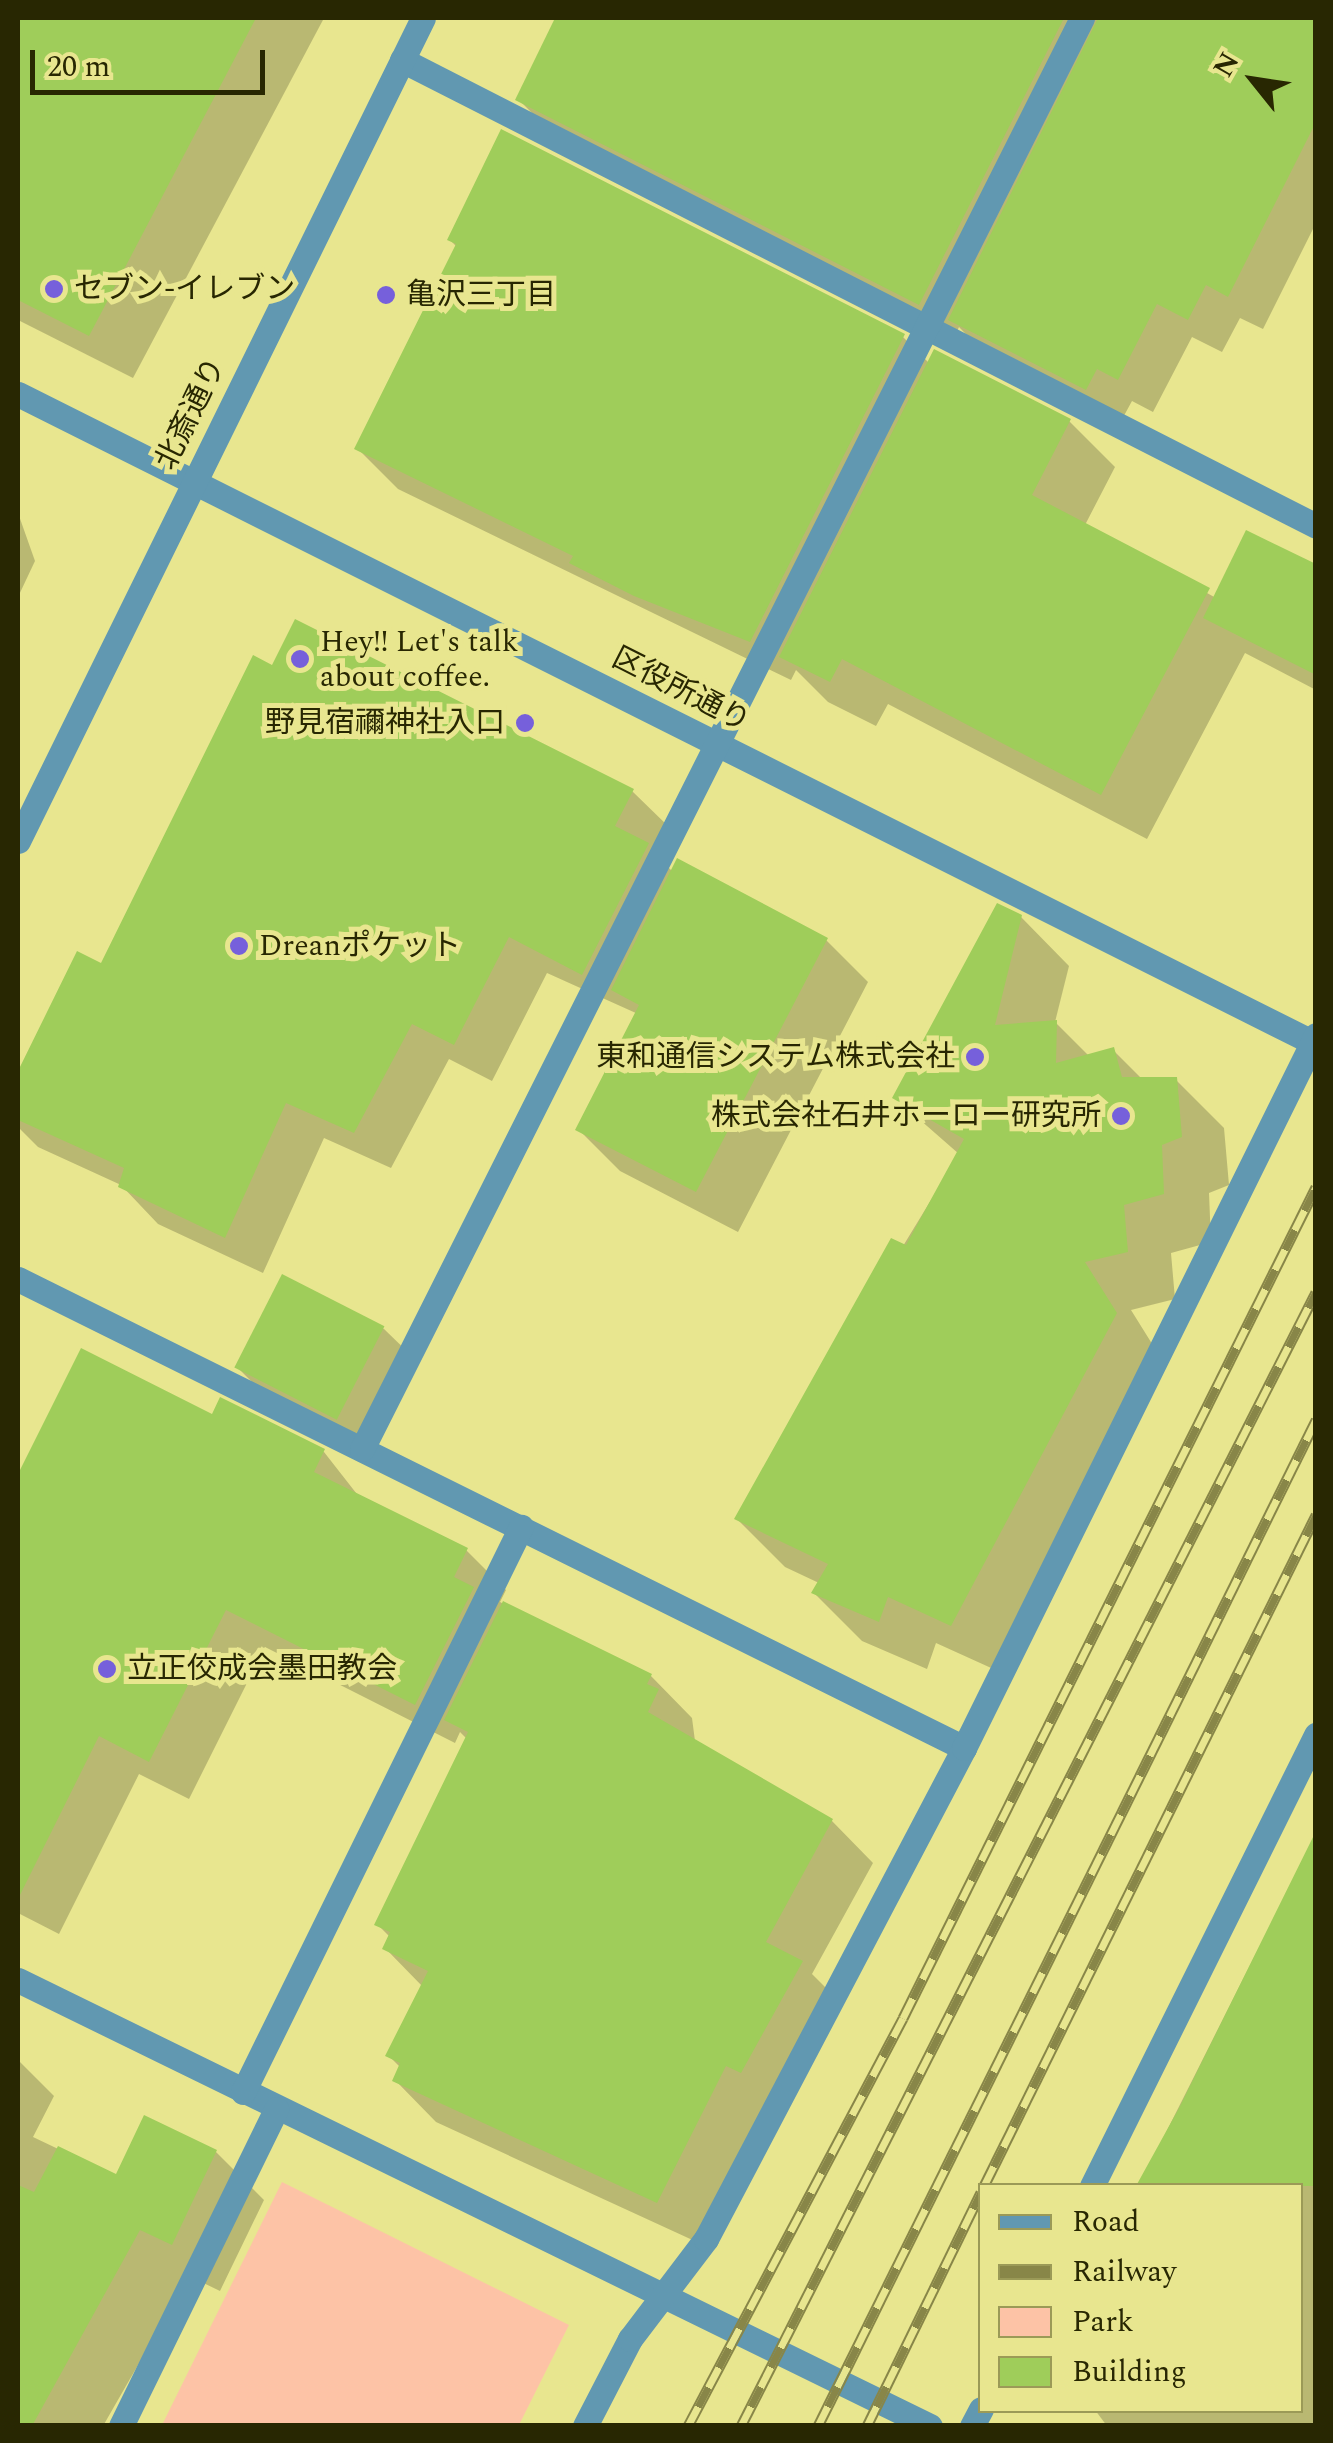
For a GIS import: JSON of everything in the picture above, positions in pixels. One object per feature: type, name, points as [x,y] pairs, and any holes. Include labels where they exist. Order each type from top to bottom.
[{"type":"street","name":"北斎通り","points":[[18,840],[423,18]]},
{"type":"street","points":[[362,1448],[1082,18]]},
{"type":"street","points":[[402,60],[1316,526]]},
{"type":"street","name":"区役所通り","points":[[18,394],[1314,1040]]},
{"type":"street","points":[[585,2426],[661,2298],[706,2238],[964,1748],[1314,1040]]},
{"type":"street","points":[[18,1278],[964,1748]]},
{"type":"street","points":[[243,2092],[521,1527]]},
{"type":"street","points":[[1093,2183],[1316,1735]]},
{"type":"street","points":[[18,1980],[661,2298],[930,2426]]},
{"type":"street","points":[[120,2426],[276,2109]]},
{"type":"green space","points":[[282,2182],[569,2325],[519,2425],[162,2425]]},
{"type":"building","points":[[18,18],[256,18],[89,336],[18,300]]},
{"type":"building","points":[[555,18],[1064,18],[919,305],[515,100]]},
{"type":"building","points":[[1098,18],[1316,18],[1316,122],[1228,297],[1206,285],[1188,320],[1157,304],[1118,380],[1097,369],[1086,390],[948,320]]},
{"type":"building","points":[[501,129],[905,334],[750,642],[634,596],[569,563],[573,556],[354,449],[456,244],[447,240]]},
{"type":"building","points":[[934,349],[1071,419],[1032,495],[1210,588],[1101,795],[842,659],[830,682],[779,657]]},
{"type":"building","points":[[1246,530],[1316,564],[1316,675],[1203,618]]},
{"type":"building","points":[[295,619],[634,789],[615,826],[649,843],[582,975],[509,937],[454,1045],[412,1024],[354,1133],[286,1103],[225,1238],[118,1187],[124,1168],[18,1120],[18,1071],[77,951],[101,963],[253,655],[272,665]]},
{"type":"building","points":[[677,858],[828,938],[696,1192],[575,1130],[639,1005],[611,990]]},
{"type":"building","points":[[997,903],[1022,915],[995,1025],[1057,1020],[1056,1063],[1114,1047],[1122,1077],[1177,1077],[1182,1137],[1162,1145],[1164,1194],[1124,1205],[1128,1252],[1085,1262],[1117,1313],[951,1626],[888,1597],[879,1622],[811,1593],[828,1564],[734,1519],[891,1238],[906,1245],[964,1139],[892,1098]]},
{"type":"building","points":[[282,1274],[384,1326],[337,1420],[234,1368]]},
{"type":"building","points":[[81,1348],[212,1414],[220,1397],[325,1449],[314,1472],[468,1548],[454,1577],[474,1587],[415,1705],[226,1610],[149,1762],[99,1736],[18,1899],[18,1474]]},
{"type":"building","points":[[503,1601],[652,1674],[647,1684],[659,1689],[648,1712],[833,1819],[766,1942],[803,1961],[741,2073],[726,2066],[657,2203],[392,2081],[400,2063],[385,2056],[428,1971],[382,1949],[390,1932],[374,1925],[468,1732],[444,1720]]},
{"type":"building","points":[[1316,1831],[1316,2186],[1138,2183]]},
{"type":"building","points":[[144,2115],[217,2150],[172,2245],[140,2230],[32,2426],[18,2426],[18,2185],[34,2192],[58,2146],[116,2174]]},
{"type":"railway","points":[[688,2426],[903,2018],[1316,1187]]},
{"type":"railway","points":[[741,2426],[1316,1292]]},
{"type":"railway","points":[[818,2426],[1316,1420]]},
{"type":"railway","points":[[985,2183],[1316,1515]]},
{"type":"railway","points":[[867,2426],[978,2198]]},
{"type":"place","name":"セブン-イレブン","points":[[54,289]]},
{"type":"place","name":"亀沢三丁目","points":[[386,295]]},
{"type":"place","name":"Hey!! Let's talk about coffee.","points":[[300,659]]},
{"type":"place","name":"野見宿禰神社入口","points":[[525,723]]},
{"type":"place","name":"Dreanポケット","points":[[239,946]]},
{"type":"place","name":"東和通信システム株式会社","points":[[975,1057]]},
{"type":"place","name":"株式会社石井ホーロー研究所","points":[[1121,1116]]},
{"type":"place","name":"立正佼成会墨田教会","points":[[107,1669]]}]
